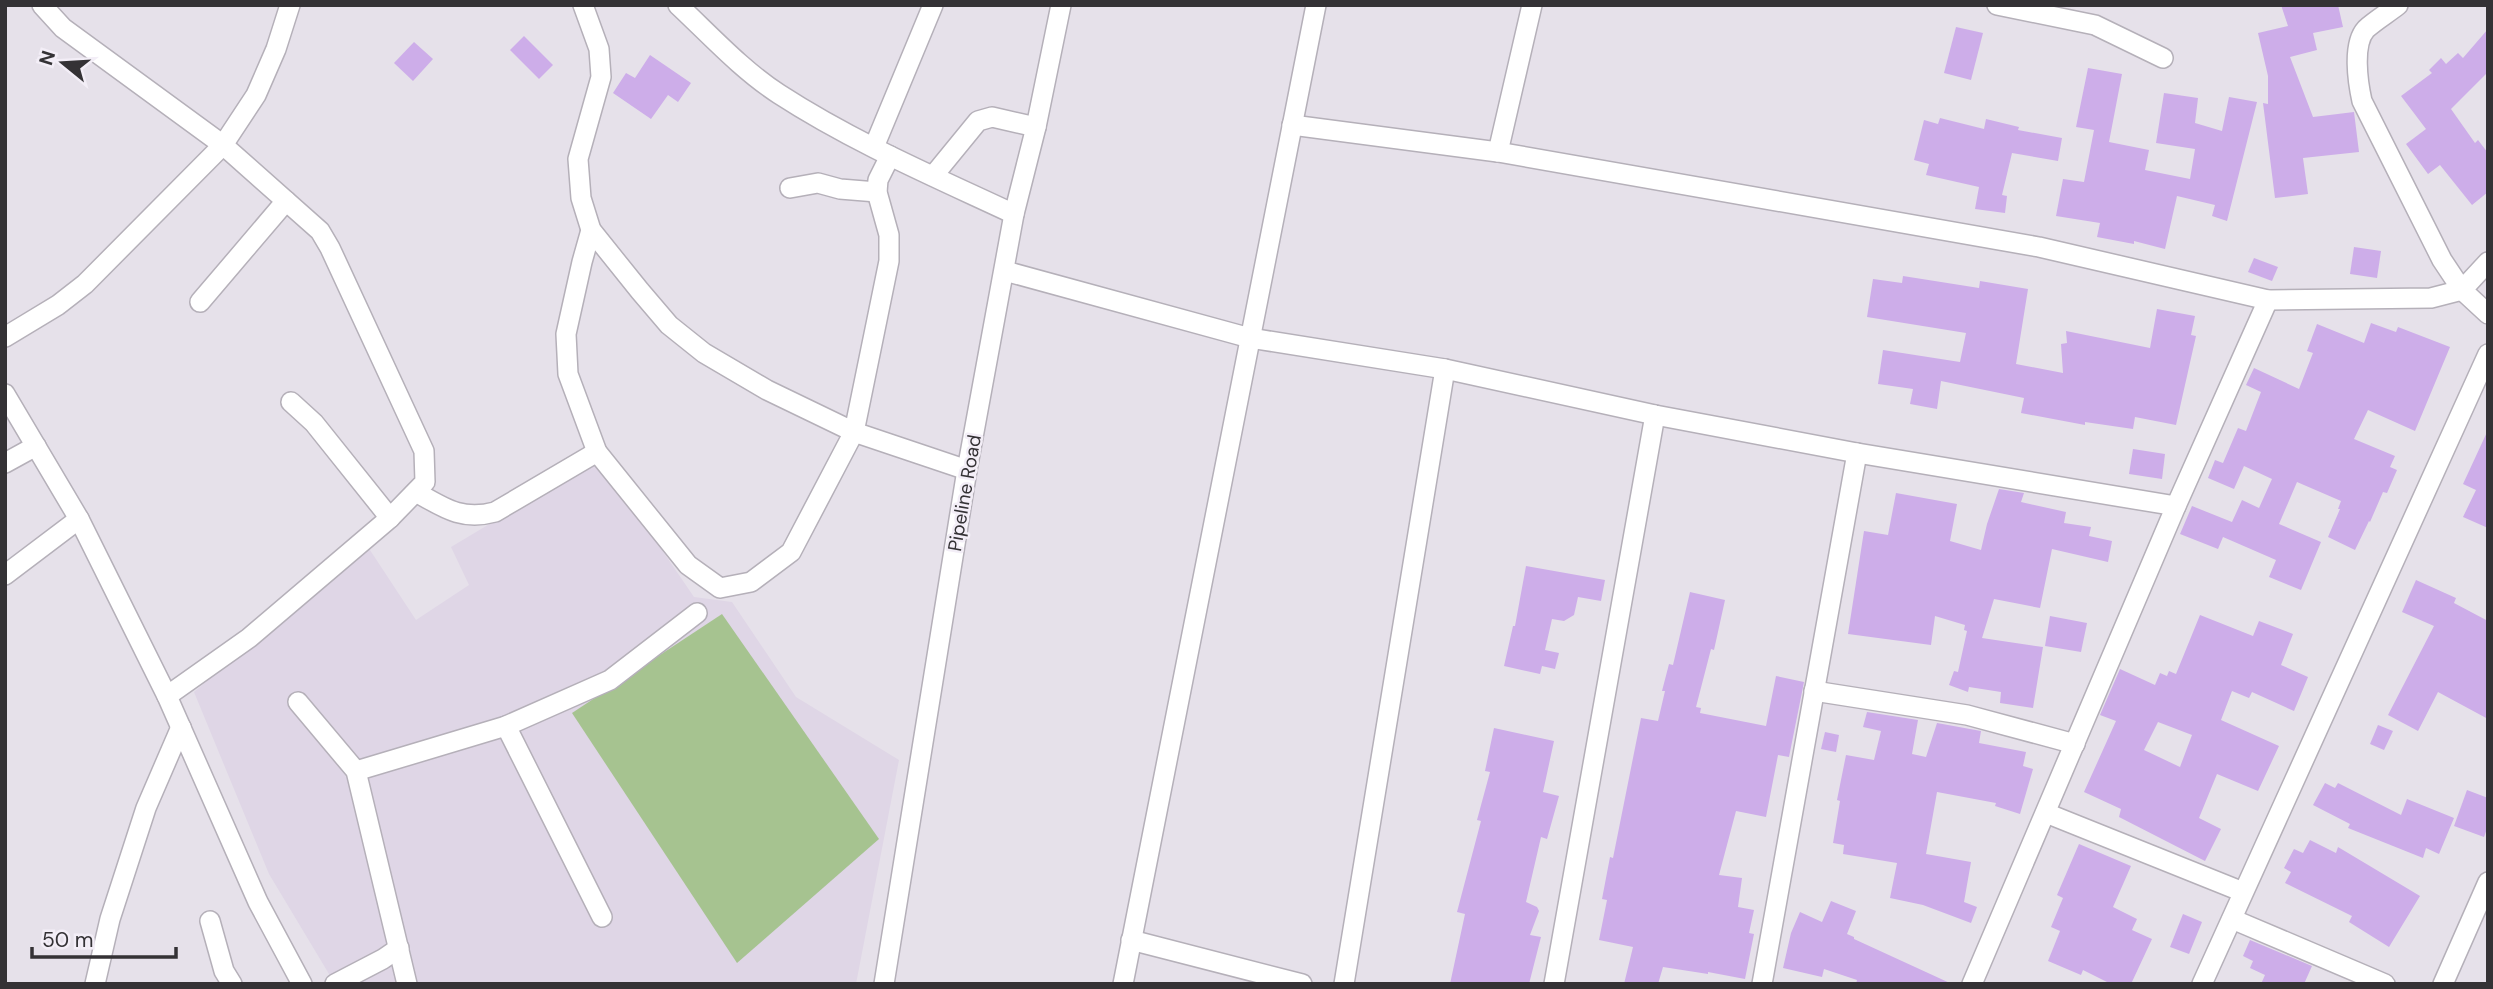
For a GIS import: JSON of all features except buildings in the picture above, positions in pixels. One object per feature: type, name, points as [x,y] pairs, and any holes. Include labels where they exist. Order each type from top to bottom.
[{"type":"street","points":[[41,5],[63,28],[223,145],[320,231],[424,451],[425,482],[390,518],[249,638],[167,696]]},
{"type":"street","points":[[5,337],[58,305],[85,284],[223,145],[256,95],[276,49],[290,5]]},
{"type":"street","points":[[583,5],[599,49],[601,77],[578,159],[581,198],[591,230],[669,325],[704,353],[767,390],[854,432],[967,470]]},
{"type":"street","points":[[678,5],[751,74],[779,94],[882,152],[1014,215]]},
{"type":"street","points":[[591,230],[566,334],[568,374],[597,452],[688,565],[720,588],[751,582],[791,552],[854,432],[889,261],[890,235],[877,192],[882,152],[933,5]]},
{"type":"street","name":"Pipeline Road","points":[[884,984],[967,470],[1014,215],[1036,127],[1061,5]]},
{"type":"street","points":[[1123,984],[1316,5]]},
{"type":"street","points":[[1498,152],[1532,5]]},
{"type":"street","points":[[1997,5],[2095,25],[2163,58]]},
{"type":"street","points":[[2398,5],[2364,32],[2358,55],[2357,79],[2362,101],[2437,250],[2462,290],[2488,314]]},
{"type":"street","points":[[933,176],[978,121],[992,117],[1036,127]]},
{"type":"street","points":[[1292,125],[1498,152],[2039,247],[2268,300],[2431,298],[2462,290],[2488,262]]},
{"type":"street","points":[[790,188],[818,183],[840,189],[877,192]]},
{"type":"street","points":[[200,302],[286,201]]},
{"type":"street","points":[[1005,271],[1250,338],[1446,369],[1655,415],[1857,453],[2176,506]]},
{"type":"street","points":[[1972,984],[2176,506],[2268,300]]},
{"type":"street","points":[[2202,984],[2488,354]]},
{"type":"street","points":[[1343,984],[1446,369]]},
{"type":"street","points":[[5,394],[79,519],[167,696],[258,902],[302,984]]},
{"type":"street","points":[[291,402],[314,423],[390,518]]},
{"type":"street","points":[[1554,984],[1655,415]]},
{"type":"street","points":[[5,463],[36,446]]},
{"type":"street","points":[[416,492],[440,506],[476,517],[495,512],[597,452]]},
{"type":"street","points":[[1762,984],[1857,453]]},
{"type":"street","points":[[5,575],[79,519]]},
{"type":"street","points":[[356,771],[506,726],[610,680],[697,613]]},
{"type":"street","points":[[1814,691],[1967,715],[2075,744]]},
{"type":"street","points":[[298,702],[356,771],[407,984]]},
{"type":"street","points":[[506,726],[602,917]]},
{"type":"street","points":[[95,984],[110,919],[146,808],[181,727]]},
{"type":"street","points":[[2046,813],[2243,892]]},
{"type":"street","points":[[2443,984],[2488,882]]},
{"type":"street","points":[[2232,919],[2385,984]]},
{"type":"street","points":[[210,921],[224,971],[232,984]]},
{"type":"street","points":[[1131,940],[1302,984]]},
{"type":"street","points":[[335,984],[399,948]]},
{"type":"shaded area","points":[[595,461],[610,474],[694,597],[732,602],[796,697],[899,760],[856,984],[335,984],[269,874],[194,692],[366,544],[416,620],[469,585],[451,547]]},
{"type":"green space","points":[[722,614],[879,839],[737,963],[572,713]]}]
